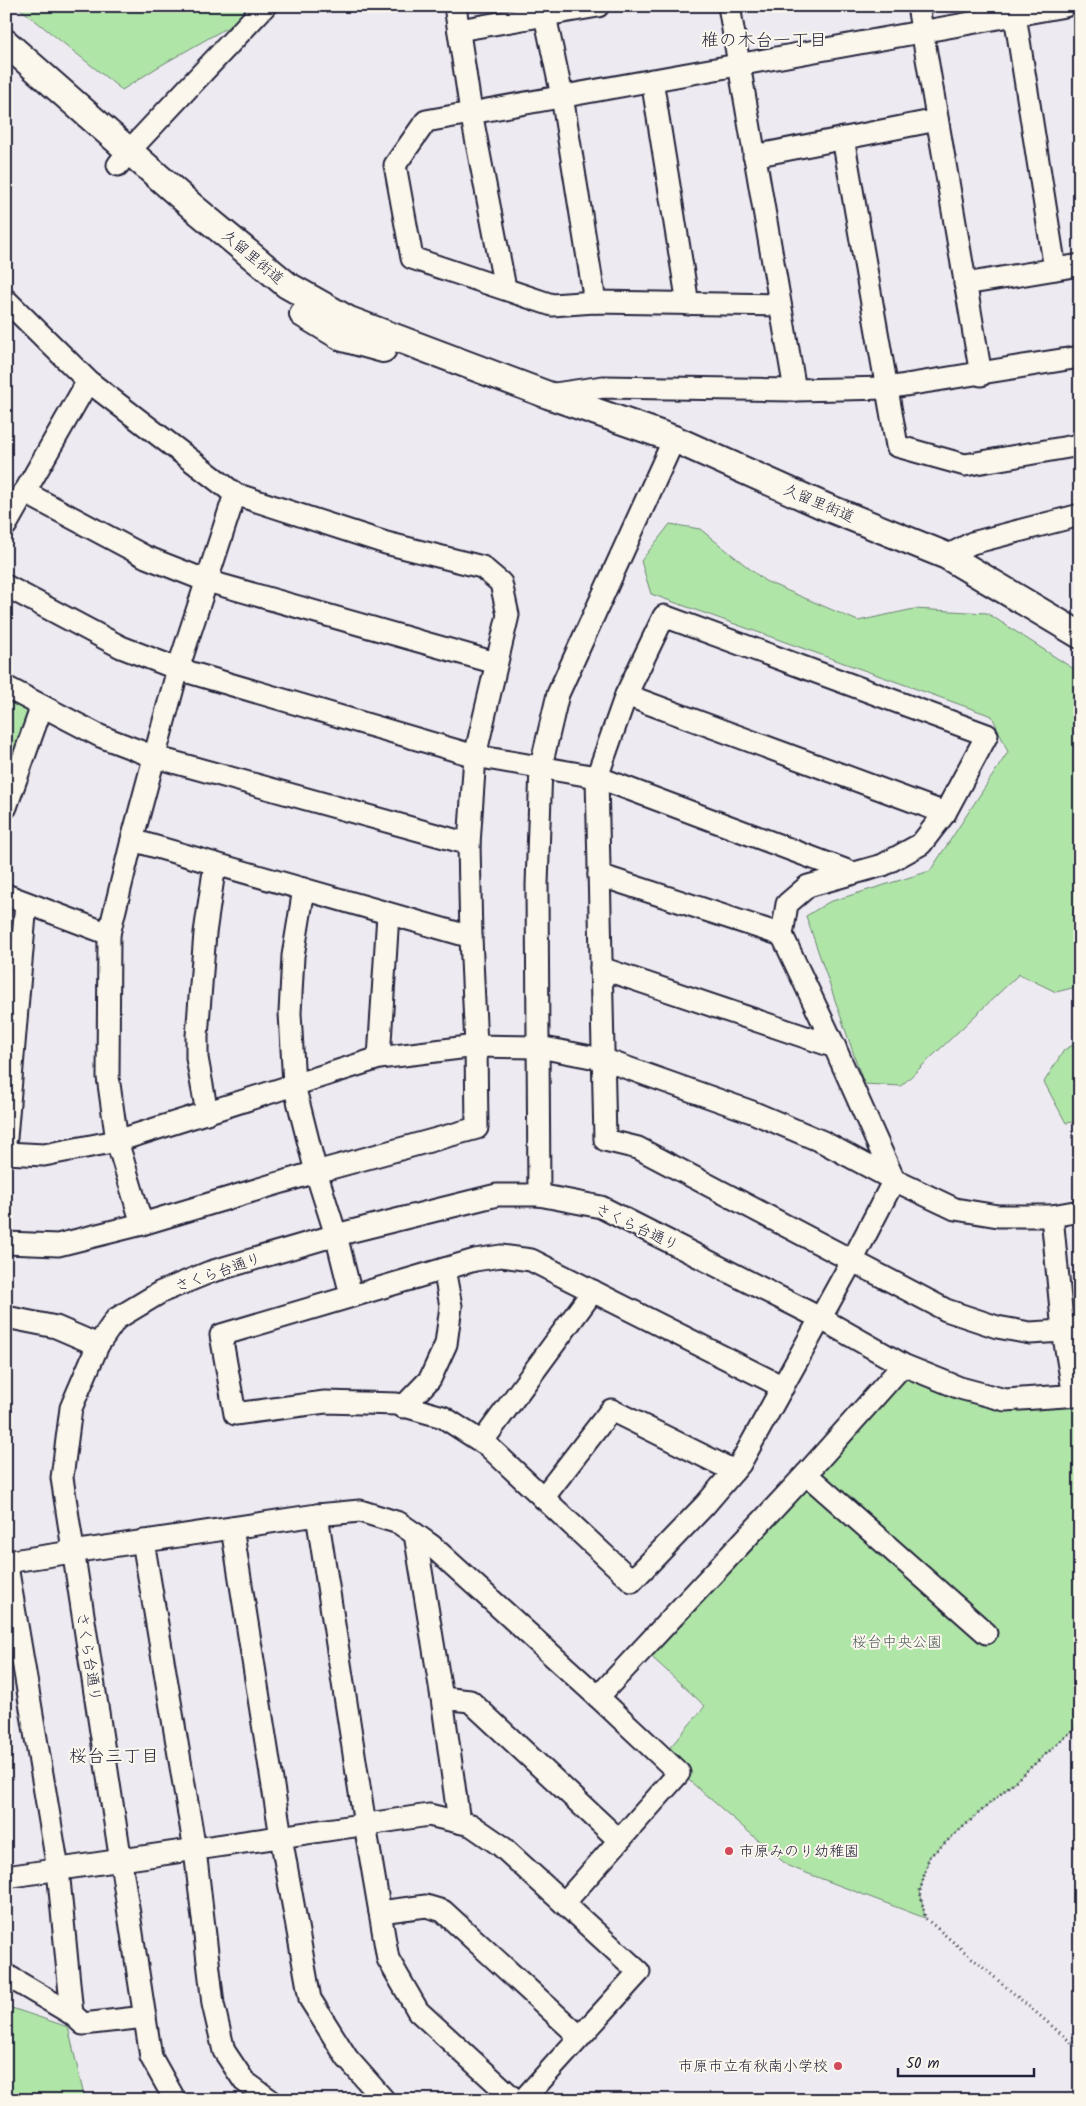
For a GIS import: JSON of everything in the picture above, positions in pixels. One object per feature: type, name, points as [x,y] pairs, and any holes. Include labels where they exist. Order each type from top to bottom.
[{"type":"main road","name":"久留里街道","points":[[6,43],[185,218],[276,298],[343,338],[548,395],[674,439],[826,507],[947,556],[1080,635]]},
{"type":"main road","name":"久留里街道","points":[[6,64],[124,158]]},
{"type":"street","points":[[124,158],[265,6]]},
{"type":"street","points":[[455,6],[471,112],[505,288]]},
{"type":"street","points":[[459,30],[543,11],[598,6]]},
{"type":"street","points":[[729,6],[795,390]]},
{"type":"street","points":[[918,6],[981,375]]},
{"type":"street","points":[[780,305],[595,302],[552,305],[412,258],[395,165],[426,121],[1065,6]]},
{"type":"street","points":[[543,11],[562,96],[595,302]]},
{"type":"street","points":[[1015,15],[1055,269]]},
{"type":"street","points":[[652,80],[688,304]]},
{"type":"street","points":[[754,156],[937,120]]},
{"type":"street","points":[[844,138],[897,446],[965,465],[1080,445]]},
{"type":"street","points":[[965,284],[1080,265]]},
{"type":"street","points":[[6,1243],[58,1245],[142,1224],[316,1172],[477,1128],[469,844],[474,756],[508,615],[501,583],[482,567],[386,543],[235,494],[88,381],[8,305]]},
{"type":"street","points":[[548,395],[603,387],[795,390],[887,388],[981,375],[1080,357]]},
{"type":"street","points":[[6,525],[88,381]]},
{"type":"street","points":[[539,1195],[537,885],[540,766],[558,694],[674,439]]},
{"type":"street","points":[[24,492],[146,557],[207,582],[496,664]]},
{"type":"street","points":[[142,1224],[117,1141],[108,1076],[109,934],[178,669],[235,494]]},
{"type":"street","points":[[947,556],[972,543],[1080,514]]},
{"type":"street","points":[[6,586],[121,647],[178,669],[474,756],[597,777],[853,873]]},
{"type":"street","points":[[894,1180],[835,1047],[782,935],[787,904],[808,886],[883,864],[921,844],[945,813],[987,735],[664,616],[626,695],[597,777],[605,1140],[638,1148],[946,1310],[997,1327],[1030,1333],[1071,1329]]},
{"type":"street","points":[[6,687],[100,736],[155,757],[469,844]]},
{"type":"street","points":[[626,695],[945,813]]},
{"type":"street","points":[[6,807],[42,706]]},
{"type":"street","points":[[132,840],[471,937]]},
{"type":"street","points":[[208,1113],[197,1058],[197,1036],[205,933],[215,864]]},
{"type":"street","points":[[599,875],[782,935]]},
{"type":"street","points":[[304,889],[293,956],[290,1013],[294,1085],[316,1172],[336,1235],[351,1295]]},
{"type":"street","points":[[6,896],[109,934]]},
{"type":"street","points":[[6,1138],[26,903]]},
{"type":"street","points":[[379,1058],[388,914]]},
{"type":"street","points":[[601,968],[835,1047]]},
{"type":"street","points":[[6,1153],[44,1155],[117,1141],[379,1058],[476,1046],[539,1047],[602,1059],[761,1115],[823,1142],[894,1180],[955,1209],[998,1216],[1052,1216],[1080,1211]]},
{"type":"street","points":[[782,1387],[531,1260],[501,1256],[474,1260],[221,1335],[234,1414],[325,1402],[397,1404],[443,1416],[482,1442],[632,1581],[740,1464],[852,1261],[894,1180]]},
{"type":"street","name":"さくら台通り","points":[[175,2100],[151,2057],[62,1478],[71,1408],[98,1345],[116,1319],[161,1292],[210,1272],[336,1235],[497,1195],[539,1195],[601,1207],[820,1318],[903,1365],[960,1388],[1005,1400],[1077,1396]]},
{"type":"street","points":[[1052,1216],[1071,1329],[1077,1396]]},
{"type":"street","points":[[404,1406],[430,1379],[446,1344],[451,1306],[444,1269]]},
{"type":"street","points":[[482,1442],[593,1291]]},
{"type":"street","points":[[6,1317],[56,1327],[98,1345]]},
{"type":"street","points":[[598,1697],[806,1474],[903,1365]]},
{"type":"street","points":[[544,1498],[611,1410],[734,1472]]},
{"type":"street","points":[[806,1474],[986,1633]]},
{"type":"street","points":[[72,2014],[58,1869],[6,1561],[317,1515],[360,1511],[399,1523],[432,1546],[679,1773],[564,1903]]},
{"type":"street","points":[[317,1515],[365,1825],[388,1959],[418,2011],[515,2100]]},
{"type":"street","points":[[232,1528],[281,1838],[310,1999],[346,2058],[384,2100]]},
{"type":"street","points":[[415,1534],[442,1698],[459,1822]]},
{"type":"street","points":[[143,1541],[195,1850],[213,2004],[224,2051],[244,2081],[270,2100]]},
{"type":"street","points":[[442,1698],[470,1701],[619,1840]]},
{"type":"street","points":[[6,1877],[429,1815],[471,1825],[500,1844],[639,1972],[523,2100]]},
{"type":"street","points":[[380,1912],[426,1906],[443,1911],[580,2037]]},
{"type":"street","points":[[6,1975],[72,2014],[83,2024],[145,2017]]},
{"type":"path","points":[[1080,1724],[929,1857],[920,1891],[925,1918],[1080,2050]]},
{"type":"green space","points":[[17,6],[244,6],[242,19],[122,90]]},
{"type":"green space","points":[[670,524],[700,529],[765,581],[858,621],[914,609],[987,613],[1080,673],[1080,986],[1056,992],[1019,974],[901,1086],[864,1084],[806,916],[829,902],[930,871],[1008,752],[992,716],[651,594],[641,561]]},
{"type":"green space","points":[[6,687],[42,706],[6,807]]},
{"type":"green space","points":[[1080,1041],[1080,1121],[1066,1123],[1044,1082],[1064,1050]]},
{"type":"green space","name":"桜台中央公園","points":[[903,1365],[960,1388],[1080,1395],[1080,1724],[929,1857],[920,1891],[925,1918],[788,1866],[662,1757],[705,1706],[643,1649]]},
{"type":"green space","points":[[6,2006],[68,2027],[84,2096],[83,2100],[6,2100]]},
{"type":"place","name":"市原みのり幼稚園","points":[[729,1851]]},
{"type":"place","name":"市原市立有秋南小学校","points":[[838,2066]]},
{"type":"district","name":"椎の木台一丁目","points":[[764,40]]},
{"type":"district","name":"桜台三丁目","points":[[114,1756]]}]
